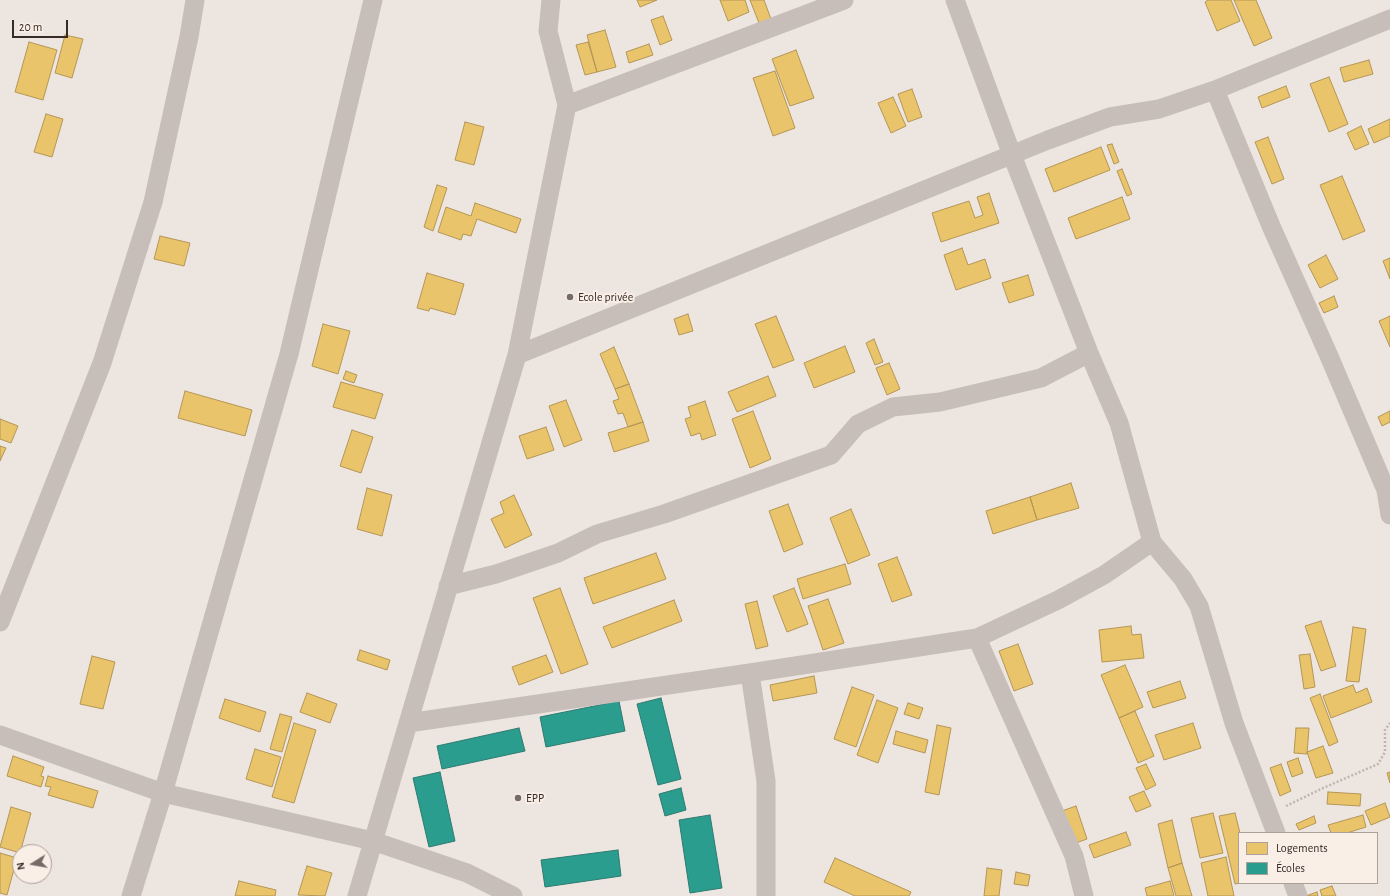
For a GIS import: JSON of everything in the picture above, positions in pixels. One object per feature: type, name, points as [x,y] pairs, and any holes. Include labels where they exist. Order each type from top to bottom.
[{"type":"street","points":[[0,622],[102,364],[153,202],[190,37],[196,0]]},
{"type":"street","points":[[131,896],[289,354],[373,0]]},
{"type":"street","points":[[357,896],[517,355],[567,105],[548,30],[551,0]]},
{"type":"street","points":[[567,105],[844,0]]},
{"type":"street","points":[[955,0],[1012,155],[1089,352],[1119,423],[1152,542],[1184,579],[1199,606],[1234,723],[1276,832]]},
{"type":"street","points":[[517,355],[1012,155],[1110,117],[1159,109],[1215,90],[1390,18]]},
{"type":"street","points":[[1215,90],[1271,226],[1329,356],[1386,490],[1390,515]]},
{"type":"street","points":[[448,586],[496,574],[558,553],[597,534],[664,514],[831,455],[858,424],[893,407],[940,402],[1041,378],[1089,352]]},
{"type":"street","points":[[408,723],[976,638],[1058,600],[1104,575],[1152,542]]},
{"type":"street","points":[[976,638],[1074,856],[1084,896]]},
{"type":"street","points":[[750,673],[766,781],[766,896]]},
{"type":"street","points":[[0,734],[162,793],[373,841],[467,873],[513,896]]},
{"type":"street","points":[[1293,884],[1298,896]]},
{"type":"path","points":[[1299,800],[1378,764],[1385,752],[1385,730],[1390,723]]},
{"type":"building: Logements","points":[[637,0],[657,0],[640,7]]},
{"type":"building: Logements","points":[[720,0],[745,0],[749,12],[728,21]]},
{"type":"building: Logements","points":[[750,0],[764,0],[771,19],[759,23]]},
{"type":"building: Logements","points":[[1208,0],[1231,0],[1240,21],[1217,31],[1205,2]]},
{"type":"building: Logements","points":[[1234,0],[1256,0],[1272,38],[1254,46]]},
{"type":"building: Logements","points":[[663,16],[672,40],[660,45],[651,20]]},
{"type":"building: Logements","points":[[605,30],[616,67],[597,72],[587,35]]},
{"type":"building: Logements","points":[[65,35],[83,39],[72,78],[55,73]]},
{"type":"building: Logements","points":[[29,42],[57,50],[43,100],[15,92]]},
{"type":"building: Logements","points":[[588,42],[597,72],[585,75],[576,45]]},
{"type":"building: Logements","points":[[649,44],[653,55],[629,63],[626,52]]},
{"type":"building: Logements","points":[[796,50],[814,98],[790,106],[772,59]]},
{"type":"building: Logements","points":[[1369,60],[1373,74],[1344,82],[1340,68]]},
{"type":"building: Logements","points":[[775,71],[795,128],[773,136],[753,78]]},
{"type":"building: Logements","points":[[1329,77],[1348,124],[1329,132],[1310,84]]},
{"type":"building: Logements","points":[[1286,86],[1290,97],[1262,108],[1258,97]]},
{"type":"building: Logements","points":[[912,89],[922,117],[908,122],[898,94]]},
{"type":"building: Logements","points":[[893,97],[906,126],[891,133],[878,103]]},
{"type":"building: Logements","points":[[46,114],[63,119],[52,157],[34,152]]},
{"type":"building: Logements","points":[[1390,119],[1390,136],[1374,143],[1368,129]]},
{"type":"building: Logements","points":[[465,122],[484,127],[474,165],[455,160]]},
{"type":"building: Logements","points":[[1361,126],[1369,144],[1355,150],[1347,133]]},
{"type":"building: Logements","points":[[1268,137],[1284,179],[1272,184],[1255,142]]},
{"type":"building: Logements","points":[[1112,144],[1119,162],[1114,164],[1107,145]]},
{"type":"building: Logements","points":[[1101,147],[1110,170],[1054,192],[1045,169]]},
{"type":"building: Logements","points":[[1122,169],[1132,194],[1127,196],[1117,171]]},
{"type":"building: Logements","points":[[1342,176],[1365,231],[1343,240],[1320,185]]},
{"type":"building: Logements","points":[[437,185],[447,188],[433,231],[424,227]]},
{"type":"building: Logements","points":[[989,193],[999,223],[941,242],[932,213],[969,201],[975,218],[983,215],[977,197]]},
{"type":"building: Logements","points":[[1122,197],[1130,219],[1076,239],[1068,218]]},
{"type":"building: Logements","points":[[475,203],[521,219],[516,233],[477,219],[471,236],[463,234],[461,240],[438,232],[446,207],[471,216]]},
{"type":"building: Logements","points":[[160,236],[190,243],[184,266],[154,259]]},
{"type":"building: Logements","points":[[962,248],[968,265],[985,259],[991,278],[956,290],[944,255]]},
{"type":"building: Logements","points":[[1326,255],[1338,279],[1320,288],[1308,265]]},
{"type":"building: Logements","points":[[1390,258],[1390,279],[1383,261]]},
{"type":"building: Logements","points":[[427,273],[464,284],[455,315],[430,308],[429,311],[417,308]]},
{"type":"building: Logements","points":[[1028,275],[1034,295],[1009,303],[1002,283]]},
{"type":"building: Logements","points":[[1334,296],[1338,307],[1324,313],[1319,303]]},
{"type":"building: Logements","points":[[688,314],[693,331],[679,335],[674,319]]},
{"type":"building: Logements","points":[[776,316],[794,360],[773,368],[755,324]]},
{"type":"building: Logements","points":[[1390,316],[1390,347],[1379,321]]},
{"type":"building: Logements","points":[[323,324],[350,331],[338,374],[312,366]]},
{"type":"building: Logements","points":[[874,339],[883,362],[875,365],[866,343]]},
{"type":"building: Logements","points":[[845,346],[855,372],[814,388],[804,363]]},
{"type":"building: Logements","points":[[614,347],[629,384],[615,389],[600,354]]},
{"type":"building: Logements","points":[[889,363],[900,389],[887,395],[876,368]]},
{"type":"building: Logements","points":[[346,371],[357,375],[354,383],[343,379]]},
{"type":"building: Logements","points":[[768,376],[776,396],[737,412],[728,392]]},
{"type":"building: Logements","points":[[341,382],[383,394],[375,419],[333,407]]},
{"type":"building: Logements","points":[[629,384],[643,422],[628,427],[623,413],[618,414],[613,401],[619,399],[615,389]]},
{"type":"building: Logements","points":[[185,391],[252,410],[245,436],[178,418]]},
{"type":"building: Logements","points":[[566,400],[582,440],[564,447],[549,406]]},
{"type":"building: Logements","points":[[705,401],[716,435],[702,440],[700,433],[691,436],[685,419],[691,417],[688,407]]},
{"type":"building: Logements","points":[[753,411],[771,459],[750,468],[732,419]]},
{"type":"building: Logements","points":[[1390,411],[1390,422],[1382,426],[1378,417]]},
{"type":"building: Logements","points":[[0,419],[18,426],[11,443],[0,439]]},
{"type":"building: Logements","points":[[643,422],[649,441],[614,452],[608,433]]},
{"type":"building: Logements","points":[[546,427],[554,450],[527,459],[519,436]]},
{"type":"building: Logements","points":[[352,430],[373,437],[361,473],[340,466]]},
{"type":"building: Logements","points":[[0,446],[6,448],[0,461]]},
{"type":"building: Logements","points":[[1071,483],[1079,508],[1037,520],[1030,497]]},
{"type":"building: Logements","points":[[367,488],[392,495],[382,536],[357,529]]},
{"type":"building: Logements","points":[[514,495],[532,535],[505,548],[491,519],[504,513],[500,502]]},
{"type":"building: Logements","points":[[1030,497],[1037,520],[993,534],[986,511]]},
{"type":"building: Logements","points":[[788,504],[803,544],[784,552],[769,511]]},
{"type":"building: Logements","points":[[851,509],[870,555],[848,564],[830,518]]},
{"type":"building: Logements","points":[[656,553],[666,579],[593,604],[584,578]]},
{"type":"building: Logements","points":[[897,557],[912,595],[892,602],[878,564]]},
{"type":"building: Logements","points":[[845,564],[851,584],[803,599],[797,579]]},
{"type":"building: Logements","points":[[560,588],[588,664],[561,674],[533,598]]},
{"type":"building: Logements","points":[[794,588],[808,624],[787,632],[773,596]]},
{"type":"building: Logements","points":[[828,599],[844,643],[823,650],[808,606]]},
{"type":"building: Logements","points":[[674,600],[682,621],[612,648],[603,627]]},
{"type":"building: Logements","points":[[757,601],[768,646],[756,649],[745,604]]},
{"type":"building: Logements","points":[[1321,621],[1336,666],[1321,671],[1305,626]]},
{"type":"building: Logements","points":[[1131,626],[1132,635],[1141,634],[1144,658],[1102,662],[1099,630]]},
{"type":"building: Logements","points":[[1353,627],[1366,629],[1359,682],[1346,681]]},
{"type":"building: Logements","points":[[1018,644],[1033,684],[1014,691],[999,651]]},
{"type":"building: Logements","points":[[360,650],[390,660],[387,670],[357,660]]},
{"type":"building: Logements","points":[[1310,654],[1315,687],[1304,689],[1299,655]]},
{"type":"building: Logements","points":[[546,655],[553,672],[519,685],[512,667]]},
{"type":"building: Logements","points":[[92,656],[115,662],[103,709],[80,704]]},
{"type":"building: Logements","points":[[1125,665],[1143,707],[1119,718],[1101,675]]},
{"type":"building: Logements","points":[[814,676],[817,693],[773,701],[770,685]]},
{"type":"building: Logements","points":[[1180,681],[1186,698],[1153,708],[1147,692]]},
{"type":"building: Logements","points":[[1353,685],[1356,693],[1367,688],[1372,702],[1331,718],[1323,696]]},
{"type":"building: Logements","points":[[852,687],[874,695],[856,747],[834,739]]},
{"type":"building: Logements","points":[[307,693],[337,704],[330,723],[300,712]]},
{"type":"building: Logements","points":[[1320,694],[1338,742],[1329,746],[1310,698]]},
{"type":"building: Logements","points":[[225,699],[266,712],[260,732],[219,718]]},
{"type":"building: Logements","points":[[877,700],[898,708],[878,763],[857,755]]},
{"type":"building: Logements","points":[[908,703],[923,708],[919,719],[904,714]]},
{"type":"building: Logements","points":[[1135,711],[1154,756],[1138,763],[1119,718]]},
{"type":"building: Logements","points":[[280,714],[292,717],[282,752],[270,749]]},
{"type":"building: Logements","points":[[294,723],[316,730],[294,803],[272,797]]},
{"type":"building: Logements","points":[[1193,723],[1201,748],[1164,760],[1155,735]]},
{"type":"building: Logements","points":[[937,725],[951,728],[939,795],[925,792]]},
{"type":"building: Logements","points":[[1296,728],[1309,728],[1307,754],[1294,753]]},
{"type":"building: Logements","points":[[896,731],[928,740],[925,753],[893,744]]},
{"type":"building: Logements","points":[[1323,746],[1333,773],[1316,778],[1307,752]]},
{"type":"building: Logements","points":[[255,749],[281,757],[272,787],[246,779]]},
{"type":"building: Logements","points":[[13,756],[44,767],[41,776],[44,777],[41,787],[7,776]]},
{"type":"building: Logements","points":[[1298,758],[1303,773],[1292,777],[1287,762]]},
{"type":"building: Logements","points":[[1146,764],[1156,785],[1146,790],[1136,768]]},
{"type":"building: Logements","points":[[1281,764],[1291,791],[1280,796],[1270,768]]},
{"type":"building: Logements","points":[[1390,772],[1390,783],[1387,773]]},
{"type":"building: Logements","points":[[48,776],[98,791],[93,808],[48,795],[51,787],[45,786]]},
{"type":"building: Logements","points":[[1144,791],[1151,806],[1136,812],[1129,797]]},
{"type":"building: Logements","points":[[1328,792],[1361,794],[1360,806],[1327,804]]},
{"type":"building: Logements","points":[[1385,803],[1390,817],[1371,825],[1365,811]]},
{"type":"building: Logements","points":[[1076,806],[1087,839],[1073,844],[1062,811]]},
{"type":"building: Logements","points":[[11,807],[31,813],[22,844],[12,844],[12,851],[0,847]]},
{"type":"building: Logements","points":[[1213,813],[1223,853],[1200,858],[1191,818]]},
{"type":"building: Logements","points":[[1235,813],[1240,832],[1238,832],[1238,883],[1235,884],[1219,816]]},
{"type":"building: Logements","points":[[1363,815],[1366,827],[1350,832],[1331,832],[1328,825]]},
{"type":"building: Logements","points":[[1314,816],[1316,823],[1299,830],[1296,824]]},
{"type":"building: Logements","points":[[1172,820],[1182,863],[1168,868],[1158,824]]},
{"type":"building: Logements","points":[[1126,832],[1131,845],[1094,858],[1089,845]]},
{"type":"building: Logements","points":[[0,853],[12,857],[12,876],[7,895],[0,893]]},
{"type":"building: Logements","points":[[1226,857],[1234,896],[1208,896],[1201,863]]},
{"type":"building: Logements","points":[[835,858],[911,892],[909,896],[855,896],[824,882]]},
{"type":"building: Logements","points":[[1182,863],[1192,896],[1176,896],[1168,868]]},
{"type":"building: Logements","points":[[307,866],[332,873],[325,896],[298,895]]},
{"type":"building: Logements","points":[[987,868],[1002,870],[999,896],[984,896]]},
{"type":"building: Logements","points":[[1016,872],[1030,875],[1028,886],[1014,884]]},
{"type":"building: Logements","points":[[239,881],[276,890],[275,896],[235,896]]},
{"type":"building: Logements","points":[[1170,881],[1174,896],[1147,896],[1145,888]]},
{"type":"building: Logements","points":[[1332,886],[1336,896],[1322,896],[1320,890]]},
{"type":"building: Logements","points":[[1317,892],[1318,896],[1306,896]]},
{"type":"building: Écoles","points":[[661,698],[681,779],[658,785],[637,704]]},
{"type":"building: Écoles","points":[[619,701],[625,731],[546,747],[540,717]]},
{"type":"building: Écoles","points":[[519,728],[525,751],[442,769],[437,746]]},
{"type":"building: Écoles","points":[[440,772],[455,841],[429,847],[413,778]]},
{"type":"building: Écoles","points":[[681,788],[686,810],[665,816],[659,794]]},
{"type":"building: Écoles","points":[[710,815],[722,888],[690,893],[679,820]]},
{"type":"building: Écoles","points":[[618,850],[621,876],[545,887],[541,860]]},
{"type":"place","name":"Ecole privée","points":[[570,297]]},
{"type":"place","name":"EPP","points":[[518,798]]}]
